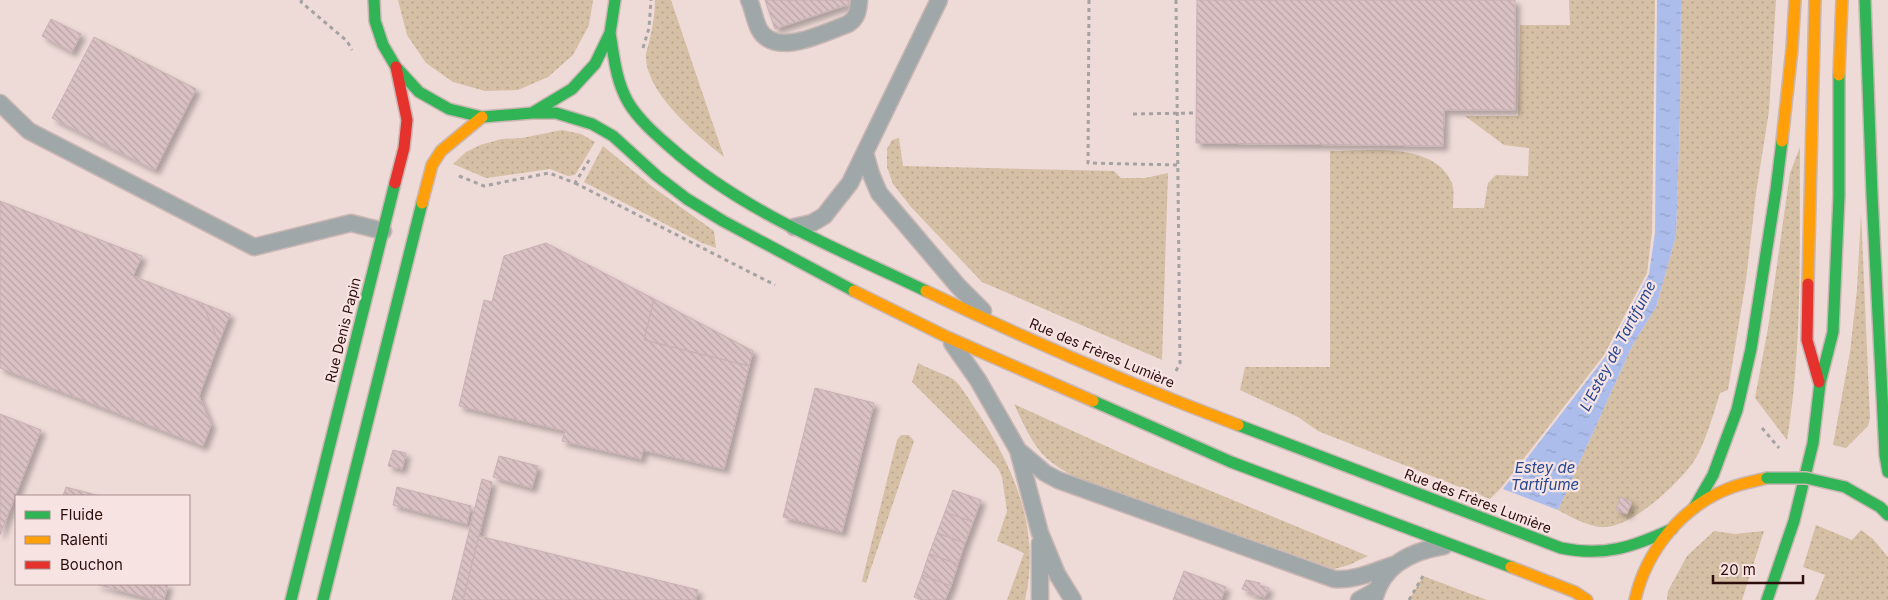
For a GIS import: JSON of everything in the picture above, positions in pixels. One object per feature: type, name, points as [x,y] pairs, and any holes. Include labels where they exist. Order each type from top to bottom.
[{"type":"main road","points":[[374,0],[375,21],[383,45],[396,67],[420,92],[449,109],[482,117],[556,113],[592,124],[613,136],[656,176],[723,222],[947,337],[1231,462],[1568,589],[1587,600]]},
{"type":"main road","points":[[532,113],[572,89],[595,64],[610,33],[616,0]]},
{"type":"main road","points":[[1694,508],[1713,475],[1724,447],[1737,410],[1752,349],[1776,190],[1792,50],[1795,0]]},
{"type":"main road","points":[[1815,0],[1808,340],[1820,383]]},
{"type":"main road","points":[[1768,600],[1794,521],[1813,443],[1820,383],[1833,332],[1839,196],[1839,86],[1842,0]]},
{"type":"main road","points":[[1866,0],[1872,195],[1885,455],[1888,472]]},
{"type":"main road","points":[[363,7],[375,21]]},
{"type":"main road","name":"Rue des Frères Lumière","points":[[610,33],[618,78],[624,95],[635,112],[672,150],[702,173],[735,196],[794,227],[997,325],[1162,396],[1561,548],[1590,552],[1616,549],[1642,543],[1672,528]]},
{"type":"main road","name":"Rue Denis Papin","points":[[290,600],[404,148],[407,120],[396,67]]},
{"type":"main road","points":[[323,600],[432,165],[441,151],[482,117]]},
{"type":"main road","points":[[1872,195],[1886,246]]},
{"type":"main road","points":[[1635,600],[1647,563],[1672,528],[1694,508],[1728,489],[1767,478],[1806,478],[1845,488],[1880,507],[1888,515]]},
{"type":"lane","points":[[750,0],[760,30],[767,38],[776,43],[790,44],[848,24],[854,20],[858,12],[859,1]]},
{"type":"lane","points":[[794,227],[812,223],[824,216],[850,183],[939,0]]},
{"type":"lane","points":[[0,103],[29,131],[254,247],[351,223],[383,231]]},
{"type":"lane","points":[[866,152],[871,174],[879,193],[958,286],[997,325]]},
{"type":"lane","points":[[947,337],[978,380],[1018,450],[1040,533],[1057,574],[1073,600]]},
{"type":"lane","points":[[1018,450],[1045,474],[1058,480],[1334,579],[1343,580],[1361,576],[1393,565],[1423,549],[1452,545]]},
{"type":"lane","points":[[1040,533],[1040,600]]},
{"type":"lane","points":[[1359,600],[1375,595],[1393,565]]},
{"type":"path","points":[[302,0],[301,2],[347,41],[356,57]]},
{"type":"path","points":[[1089,0],[1088,163],[1178,165]]},
{"type":"path","points":[[1174,374],[1180,363],[1176,0]]},
{"type":"path","points":[[1132,114],[1196,113]]},
{"type":"path","points":[[1409,600],[1426,568]]},
{"type":"shaded area","points":[[398,0],[593,0],[589,25],[573,55],[548,77],[518,90],[485,91],[453,82],[426,63],[407,35]]},
{"type":"shaded area","points":[[655,0],[671,0],[724,157],[674,112],[654,83],[648,68],[646,54],[653,24]]},
{"type":"shaded area","points":[[1569,0],[1655,0],[1652,232],[1647,273],[1604,355],[1501,488],[1490,499],[1318,431],[1298,417],[1240,390],[1245,367],[1330,367],[1330,151],[1397,151],[1429,159],[1442,168],[1451,181],[1453,208],[1484,208],[1488,183],[1496,175],[1528,176],[1529,148],[1504,145],[1465,116],[1518,116],[1520,25],[1570,25]]},
{"type":"shaded area","points":[[1681,0],[1776,0],[1769,111],[1756,193],[1746,280],[1728,390],[1720,393],[1701,449],[1692,464],[1675,484],[1651,505],[1625,522],[1600,527],[1584,523],[1558,510],[1632,346],[1656,307],[1676,236]]},
{"type":"shaded area","points":[[562,130],[581,134],[595,142],[575,175],[568,176],[550,169],[486,178],[453,164],[466,152],[480,145],[502,139],[522,138]]},
{"type":"shaded area","points":[[899,138],[903,166],[1114,171],[1121,178],[1145,178],[1168,173],[1162,360],[982,282],[911,207],[893,184],[887,167],[887,149],[892,140]]},
{"type":"shaded area","points":[[603,146],[654,188],[714,231],[716,248],[700,242],[584,182]]},
{"type":"shaded area","points":[[1800,147],[1798,331],[1796,368],[1787,440],[1755,398],[1768,328],[1790,173]]},
{"type":"shaded area","points":[[1861,213],[1870,418],[1868,426],[1846,448],[1833,445],[1850,352],[1857,290]]},
{"type":"shaded area","points":[[918,363],[953,379],[959,386],[970,400],[991,435],[1013,479],[1027,526],[1030,550],[1025,600],[1007,600],[1024,553],[997,541],[1007,511],[1002,477],[998,468],[912,382]]},
{"type":"shaded area","points":[[1014,404],[1141,462],[1368,556],[1349,565],[1334,569],[1080,479],[1066,472],[1038,449],[1026,430]]},
{"type":"shaded area","points":[[901,435],[909,435],[914,441],[866,583],[862,581],[897,440]]},
{"type":"shaded area","points":[[1816,525],[1852,540],[1861,530],[1873,539],[1888,557],[1888,600],[1815,600],[1825,575],[1803,567]]},
{"type":"shaded area","points":[[1714,531],[1735,534],[1764,531],[1742,600],[1667,600],[1668,591],[1687,556]]},
{"type":"shaded area","points":[[1423,576],[1487,600],[1409,600]]},
{"type":"water","name":"Estey de Tartifume","points":[[1657,0],[1681,0],[1676,236],[1656,307],[1632,346],[1558,510],[1503,489],[1606,356],[1649,274],[1655,233]]},
{"type":"building","points":[[765,0],[861,0],[775,29]]},
{"type":"building","points":[[1197,0],[1515,0],[1515,110],[1444,110],[1443,146],[1196,143]]},
{"type":"building","points":[[51,19],[81,34],[72,52],[42,36]]},
{"type":"building","points":[[94,37],[196,89],[155,170],[52,118]]},
{"type":"building","points":[[0,201],[142,256],[133,276],[202,303],[219,342],[199,396],[211,425],[203,446],[0,368]]},
{"type":"building","points":[[546,243],[654,299],[644,340],[749,366],[724,469],[643,450],[641,459],[562,441],[565,431],[459,406],[484,300],[492,302],[504,256]]},
{"type":"building","points":[[654,299],[753,351],[749,366],[644,340]]},
{"type":"building","points":[[202,303],[230,314],[219,342]]},
{"type":"building","points":[[815,388],[874,403],[842,532],[783,517]]},
{"type":"building","points":[[0,414],[41,430],[0,535]]},
{"type":"building","points":[[393,450],[406,453],[402,469],[388,466]]},
{"type":"building","points":[[499,456],[538,466],[532,488],[493,477]]},
{"type":"building","points":[[482,479],[492,482],[463,600],[452,600]]},
{"type":"building","points":[[66,487],[96,495],[63,495]]},
{"type":"building","points":[[397,487],[471,506],[467,524],[393,505]]},
{"type":"building","points":[[953,490],[981,500],[973,522],[945,512]]},
{"type":"building","points":[[1620,497],[1632,502],[1627,514],[1616,510]]},
{"type":"building","points":[[945,512],[973,522],[965,543],[937,533]]},
{"type":"building","points":[[937,533],[965,543],[958,564],[929,554]]},
{"type":"building","points":[[479,536],[698,590],[696,600],[463,600]]},
{"type":"building","points":[[929,554],[958,564],[951,586],[922,575]]},
{"type":"building","points":[[1184,571],[1226,587],[1221,600],[1173,600]]},
{"type":"building","points":[[922,575],[951,586],[945,600],[922,600],[914,597]]},
{"type":"building","points":[[1246,580],[1260,583],[1259,585],[1269,588],[1265,597],[1251,594],[1252,592],[1242,589]]},
{"type":"building","points":[[99,585],[156,585],[152,599]]},
{"type":"building","points":[[156,585],[168,585],[164,600],[152,599]]},
{"type":"traffic: fast","points":[[374,0],[375,21],[383,45],[396,67],[419,92],[449,109],[482,117],[532,113],[572,89],[595,64],[610,33],[615,0]]},
{"type":"traffic: fast","points":[[1865,0],[1872,195],[1885,455],[1888,472]]},
{"type":"traffic: fast","points":[[610,33],[618,77],[628,102],[653,132],[698,170],[760,210],[793,228],[926,291]]},
{"type":"traffic: fast","points":[[1767,600],[1794,521],[1813,443],[1820,383],[1833,332],[1839,196],[1839,75]]},
{"type":"traffic: fast","points":[[532,113],[556,113],[592,124],[613,136],[657,176],[687,199],[723,221],[854,291]]},
{"type":"traffic: fast","points":[[1694,508],[1713,475],[1737,410],[1751,349],[1782,141]]},
{"type":"traffic: fast","points":[[291,600],[395,183]]},
{"type":"traffic: fast","points":[[323,600],[422,203]]},
{"type":"traffic: fast","points":[[1093,401],[1231,462],[1511,567]]},
{"type":"traffic: fast","points":[[1238,425],[1561,548],[1577,551],[1618,549],[1644,541],[1672,529]]},
{"type":"traffic: fast","points":[[1767,478],[1806,478],[1845,487]]},
{"type":"traffic: fast","points":[[1845,487],[1880,507],[1888,515]]},
{"type":"traffic: slow","points":[[1782,141],[1792,49],[1795,0]]},
{"type":"traffic: slow","points":[[1808,284],[1815,0]]},
{"type":"traffic: slow","points":[[1839,75],[1842,0]]},
{"type":"traffic: slow","points":[[422,203],[432,165],[441,151],[482,117]]},
{"type":"traffic: slow","points":[[854,291],[947,337],[1093,401]]},
{"type":"traffic: slow","points":[[926,291],[1080,361],[1238,425]]},
{"type":"traffic: slow","points":[[1635,600],[1640,582],[1657,548],[1682,518],[1696,506],[1713,496],[1735,486],[1767,478]]},
{"type":"traffic: slow","points":[[1511,567],[1575,592],[1587,600]]},
{"type":"traffic: jam","points":[[395,183],[404,148],[407,120],[396,67]]},
{"type":"traffic: jam","points":[[1808,284],[1807,340],[1819,382]]},
{"type":"water label","name":"L'Estey de Tartifume","points":[[1618,346]]}]
